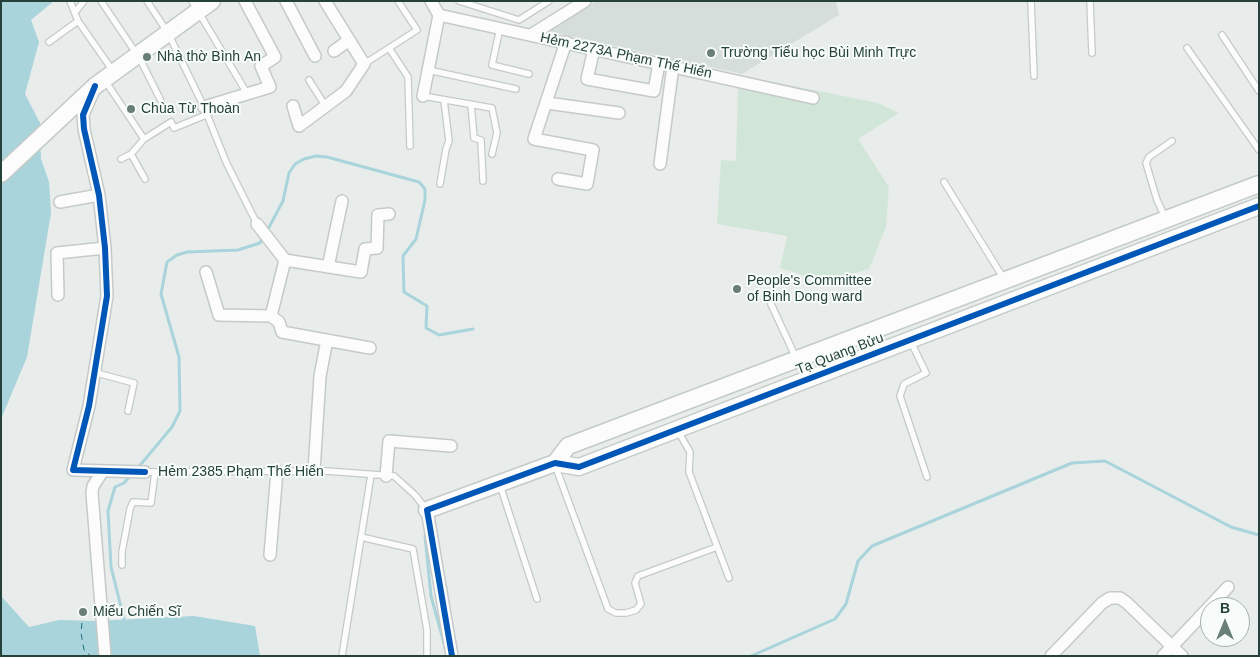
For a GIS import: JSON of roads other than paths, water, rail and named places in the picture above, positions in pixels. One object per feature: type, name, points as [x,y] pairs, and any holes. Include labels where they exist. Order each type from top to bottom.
[{"type":"street","points":[[205,111],[270,87],[261,66],[275,57],[245,1]]},
{"type":"street","points":[[286,1],[315,56]]},
{"type":"street","points":[[293,106],[299,126],[346,91],[364,64],[325,1]]},
{"type":"street","points":[[423,96],[439,15],[431,1]]},
{"type":"street","points":[[531,35],[585,1]]},
{"type":"street","points":[[1,174],[69,110],[105,80],[168,33],[201,4]]},
{"type":"street","name":"Hẻm 2273A Phạm Thế Hiển","points":[[439,15],[813,98]]},
{"type":"street","points":[[334,51],[348,41]]},
{"type":"street","points":[[558,179],[587,184],[593,150],[534,139],[566,42]]},
{"type":"street","points":[[594,49],[587,79],[654,92],[659,63]]},
{"type":"street","points":[[660,164],[674,66]]},
{"type":"street","name":"Hẻm 2385 Phạm Thế Hiển","points":[[105,80],[83,115],[84,129],[100,195],[107,296],[93,372],[89,406],[73,470],[150,472]]},
{"type":"street","points":[[547,103],[619,113]]},
{"type":"street","name":"Tạ Quang Bửu","points":[[555,463],[568,446],[1259,184]]},
{"type":"street","points":[[60,202],[100,195]]},
{"type":"street","points":[[328,267],[342,201]]},
{"type":"street","name":"Tạ Quang Bửu","points":[[427,510],[555,463],[579,467],[1259,207]]},
{"type":"street","points":[[257,224],[285,260],[361,272],[365,249],[377,248],[378,215],[390,214]]},
{"type":"street","points":[[1132,233],[1141,251]]},
{"type":"street","points":[[58,295],[56,253],[105,248]]},
{"type":"street","points":[[271,316],[285,260]]},
{"type":"street","points":[[206,272],[219,315],[271,316],[280,322],[282,332],[370,348]]},
{"type":"street","points":[[314,471],[320,376],[327,340]]},
{"type":"street","points":[[797,360],[805,380]]},
{"type":"street","points":[[386,476],[388,441],[451,446]]},
{"type":"street","points":[[103,471],[92,493],[105,656]]},
{"type":"street","points":[[270,555],[277,471]]},
{"type":"street","points":[[427,510],[452,656]]},
{"type":"street","points":[[1163,656],[1228,587]]},
{"type":"street","points":[[1051,656],[1102,603],[1110,598],[1120,598],[1127,603],[1182,656]]},
{"type":"lane","points":[[70,1],[105,80],[144,139]]},
{"type":"lane","points":[[76,11],[84,1]]},
{"type":"lane","points":[[101,1],[138,56],[161,101]]},
{"type":"lane","points":[[147,1],[168,33],[257,224]]},
{"type":"lane","points":[[364,64],[417,30],[398,1]]},
{"type":"lane","points":[[459,1],[519,20],[549,1]]},
{"type":"lane","points":[[1031,1],[1034,76]]},
{"type":"lane","points":[[1090,1],[1092,53]]},
{"type":"lane","points":[[201,4],[248,95]]},
{"type":"lane","points":[[49,42],[78,21]]},
{"type":"lane","points":[[500,28],[492,65],[529,74]]},
{"type":"lane","points":[[1222,35],[1259,91]]},
{"type":"lane","points":[[389,48],[408,77],[410,146]]},
{"type":"lane","points":[[1188,48],[1259,150]]},
{"type":"lane","points":[[428,70],[516,90]]},
{"type":"lane","points":[[309,80],[326,107]]},
{"type":"lane","points":[[423,96],[492,108],[497,132],[492,154]]},
{"type":"lane","points":[[440,184],[449,142],[444,100]]},
{"type":"lane","points":[[470,104],[474,138],[481,140],[483,181]]},
{"type":"lane","points":[[121,159],[131,154],[144,139],[171,122],[174,128],[205,111]]},
{"type":"lane","points":[[1166,219],[1157,200],[1146,163],[1149,157],[1172,141]]},
{"type":"lane","points":[[131,154],[145,179]]},
{"type":"lane","points":[[944,182],[1005,281]]},
{"type":"lane","points":[[772,304],[797,360]]},
{"type":"lane","points":[[910,340],[926,374],[904,384],[900,396],[927,477]]},
{"type":"lane","points":[[93,372],[134,383],[128,411]]},
{"type":"lane","points":[[677,429],[690,452],[689,472],[729,578]]},
{"type":"lane","points":[[555,463],[608,610],[616,613],[636,610],[641,604],[635,583],[638,576],[718,547]]},
{"type":"lane","name":"Hẻm 2385 Phạm Thế Hiển","points":[[150,472],[314,471],[394,476],[415,495],[427,510]]},
{"type":"lane","points":[[122,565],[122,552],[133,502],[151,502],[150,472]]},
{"type":"lane","points":[[342,656],[371,475]]},
{"type":"lane","points":[[500,483],[536,599]]},
{"type":"lane","points":[[361,537],[413,549],[427,630],[427,656]]},
{"type":"water","points":[[1,1],[54,1],[31,20],[39,42],[25,94],[40,123],[41,159],[49,182],[51,213],[27,357],[1,419]]},
{"type":"water","points":[[1,596],[29,627],[59,620],[95,621],[194,616],[255,626],[260,656],[1,656]]},
{"type":"waterway","points":[[267,231],[283,201],[289,173],[295,164],[304,159],[316,156],[327,157],[419,182],[425,189],[425,200],[416,239],[403,256],[404,292],[427,306],[426,328],[439,335],[473,329]]},
{"type":"waterway","points":[[137,469],[172,427],[180,411],[179,357],[161,294],[167,262],[177,255],[187,252],[238,250],[260,243],[263,236]]},
{"type":"waterway","points":[[751,656],[835,619],[846,604],[858,561],[872,546],[1072,463],[1105,461],[1231,527],[1259,535]]},
{"type":"waterway","points":[[125,623],[111,567],[108,511],[115,487],[124,483],[131,475]]},
{"type":"waterway","points":[[425,536],[431,596],[444,643]]},
{"type":"place","name":"Trường Tiểu học Bùi Minh Trực","points":[[711,53]]},
{"type":"place","name":"Nhà thờ Bình An","points":[[147,57]]},
{"type":"place","name":"Chùa Từ Thoàn","points":[[131,109]]},
{"type":"place","name":"People's Committee of Binh Dong ward","points":[[737,289]]},
{"type":"place","name":"Miếu Chiến Sĩ","points":[[83,612]]}]
